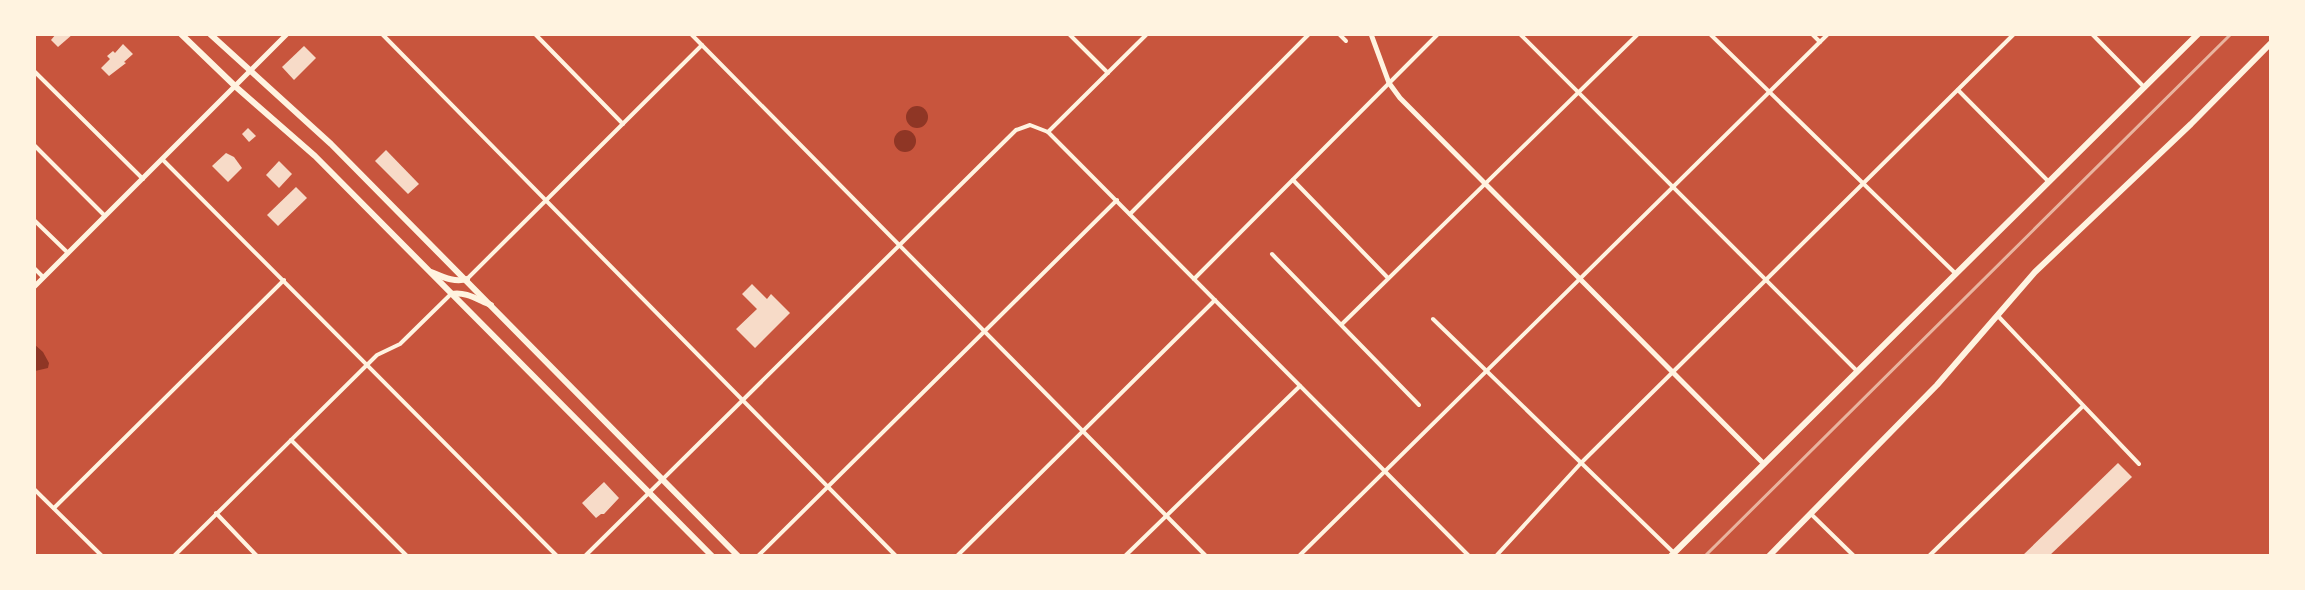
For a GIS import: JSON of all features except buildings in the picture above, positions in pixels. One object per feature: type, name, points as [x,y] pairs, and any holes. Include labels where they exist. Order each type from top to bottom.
[{"type":"main road","points":[[181,34],[236,87],[315,156],[712,555]]},
{"type":"main road","points":[[210,34],[331,144],[738,555]]},
{"type":"main road","points":[[1673,554],[2198,34]]},
{"type":"main road","points":[[1769,555],[1937,385],[2035,272],[2191,124],[2271,44]]},
{"type":"main road","points":[[428,271],[450,280],[467,279]]},
{"type":"main road","points":[[451,294],[468,295],[494,307]]},
{"type":"street","points":[[34,287],[287,34]]},
{"type":"street","points":[[382,34],[896,555]]},
{"type":"street","points":[[536,34],[623,124]]},
{"type":"street","points":[[691,34],[1206,555]]},
{"type":"street","points":[[1070,34],[1108,73]]},
{"type":"street","points":[[1048,132],[1148,34]]},
{"type":"street","points":[[1130,214],[1309,34]]},
{"type":"street","points":[[1339,34],[1346,41]]},
{"type":"street","points":[[1371,34],[1389,83],[1400,98],[1764,464]]},
{"type":"street","points":[[1194,279],[1438,34]]},
{"type":"street","points":[[1520,34],[1857,371]]},
{"type":"street","points":[[1342,324],[1638,34]]},
{"type":"street","points":[[1710,34],[1956,274]]},
{"type":"street","points":[[1812,34],[1820,42]]},
{"type":"street","points":[[1299,555],[1828,34]]},
{"type":"street","points":[[1496,555],[1581,463],[2014,34]]},
{"type":"street","points":[[2092,34],[2145,87]]},
{"type":"street","points":[[467,279],[702,45]]},
{"type":"street","points":[[34,71],[143,179]]},
{"type":"street","points":[[1958,90],[2049,182]]},
{"type":"street","points":[[585,555],[1017,130],[1030,125],[1048,132],[1469,555]]},
{"type":"street","points":[[34,145],[106,216]]},
{"type":"street","points":[[163,160],[557,555]]},
{"type":"street","points":[[1293,180],[1388,278]]},
{"type":"street","points":[[758,555],[1117,200]]},
{"type":"street","points":[[34,220],[69,253]]},
{"type":"street","points":[[1272,254],[1419,405]]},
{"type":"street","points":[[34,268],[44,278]]},
{"type":"street","points":[[54,508],[284,280]]},
{"type":"street","points":[[174,555],[367,364],[381,352],[400,344],[451,294]]},
{"type":"street","points":[[957,555],[1215,300]]},
{"type":"street","points":[[1998,316],[2139,464]]},
{"type":"street","points":[[1433,320],[1673,554]]},
{"type":"street","points":[[1125,555],[1300,386]]},
{"type":"street","points":[[1929,555],[2083,406]]},
{"type":"street","points":[[290,440],[407,555]]},
{"type":"street","points":[[34,489],[102,555]]},
{"type":"street","points":[[216,513],[257,555]]},
{"type":"street","points":[[1811,514],[1854,555]]},
{"type":"shaded area","points":[[917,106],[925,109],[928,117],[925,125],[917,128],[909,125],[906,117],[909,109]]},
{"type":"shaded area","points":[[905,130],[913,133],[916,141],[913,149],[905,152],[897,149],[894,141],[897,133]]},
{"type":"shaded area","points":[[34,344],[43,352],[49,363],[48,368],[35,371]]},
{"type":"railway","points":[[1705,556],[2231,34]]}]
